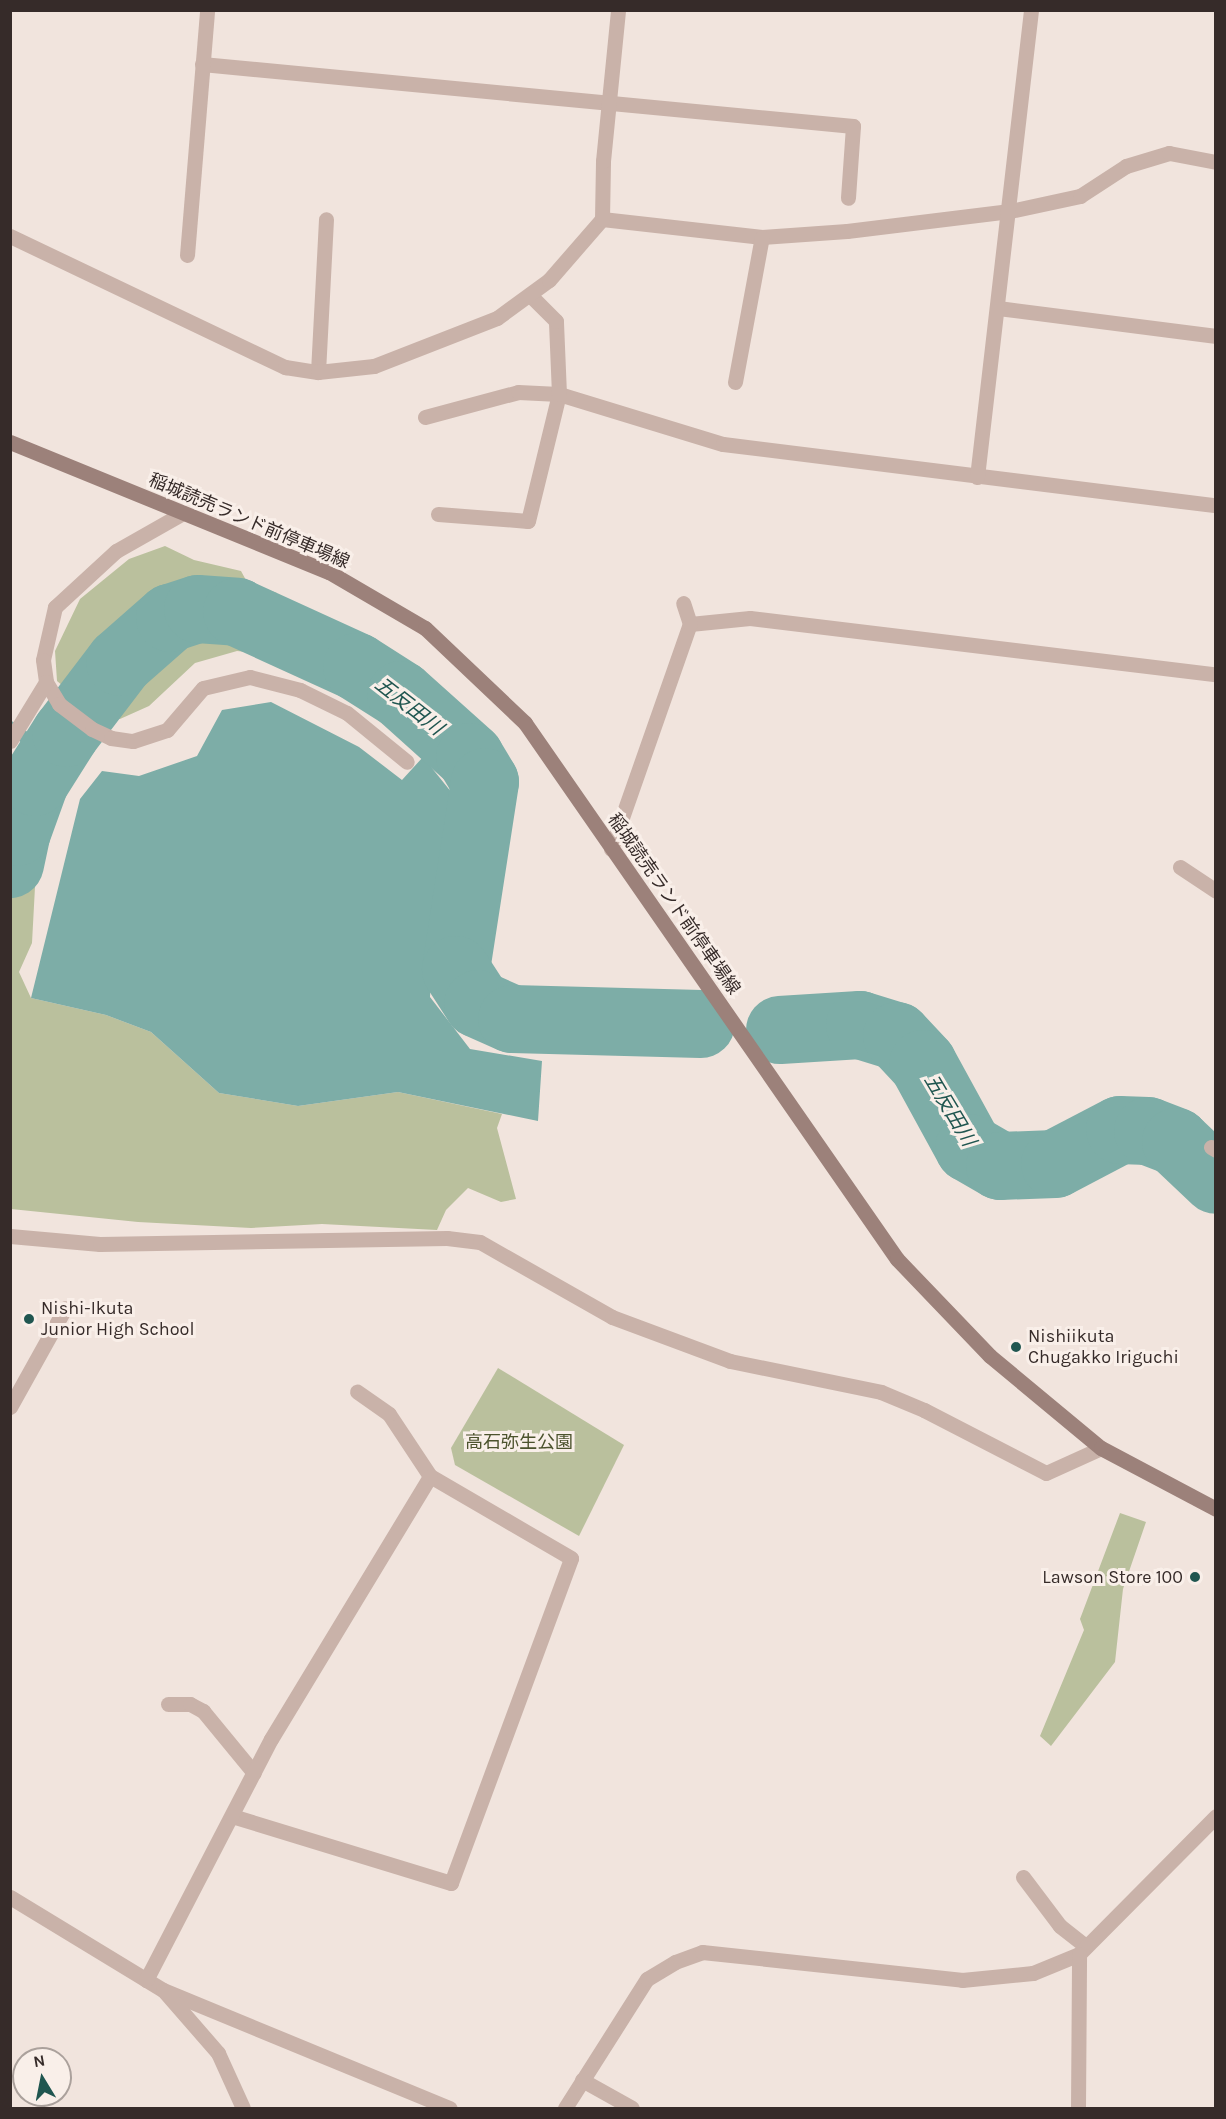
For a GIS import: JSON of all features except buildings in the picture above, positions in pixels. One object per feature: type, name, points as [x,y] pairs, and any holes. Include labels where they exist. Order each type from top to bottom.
[{"type":"main road","name":"稲城読売ランド前停車場線","points":[[10,442],[328,572],[425,628],[525,723],[897,1259],[990,1356],[1101,1448],[1215,1509]]},
{"type":"street","points":[[187,255],[207,10]]},
{"type":"street","points":[[10,236],[285,367],[318,372],[374,366],[497,318],[530,295],[573,256],[602,219],[603,161],[618,10]]},
{"type":"street","points":[[976,477],[1010,211],[1031,10]]},
{"type":"street","points":[[202,64],[610,100],[854,126],[848,198]]},
{"type":"street","points":[[602,219],[762,237],[847,231],[1010,211],[1080,196],[1126,166],[1168,153],[1215,162]]},
{"type":"street","points":[[318,372],[326,219]]},
{"type":"street","points":[[735,382],[762,237]]},
{"type":"street","points":[[438,514],[528,521],[559,394],[556,321],[530,295]]},
{"type":"street","points":[[998,308],[1215,336]]},
{"type":"street","points":[[425,417],[518,392],[559,394],[723,444],[1215,505]]},
{"type":"street","points":[[183,513],[116,551],[55,607],[46,640],[46,682],[59,704],[93,729],[111,738],[134,741],[155,737],[174,724],[202,688],[250,676],[300,690],[346,713],[407,762]]},
{"type":"street","points":[[611,849],[690,624],[683,603]]},
{"type":"street","points":[[690,624],[750,618],[1215,674]]},
{"type":"street","points":[[10,741],[46,682]]},
{"type":"street","points":[[1180,867],[1215,891]]},
{"type":"street","points":[[10,1236],[100,1244],[447,1238],[480,1242],[612,1317],[730,1361],[880,1392],[924,1410],[1046,1473],[1101,1448]]},
{"type":"street","points":[[10,1407],[65,1308]]},
{"type":"street","points":[[232,1815],[451,1883],[571,1558],[430,1476],[389,1414],[357,1392]]},
{"type":"street","points":[[146,1980],[254,1773],[430,1476]]},
{"type":"street","points":[[168,1704],[190,1704],[203,1711],[254,1773]]},
{"type":"street","points":[[565,2109],[647,1979],[675,1962],[702,1952],[962,1980],[1033,1973],[1082,1950],[1215,1816]]},
{"type":"street","points":[[1023,1877],[1060,1926],[1082,1950],[1078,2109]]},
{"type":"street","points":[[10,1897],[163,1990],[450,2109]]},
{"type":"street","points":[[163,1990],[218,2053],[243,2109]]},
{"type":"street","points":[[582,2080],[632,2109]]},
{"type":"green space","points":[[165,546],[194,560],[241,571],[247,582],[277,593],[272,601],[280,611],[257,653],[237,651],[195,663],[149,706],[120,719],[101,718],[57,681],[55,651],[80,599],[129,559]]},
{"type":"green space","points":[[10,786],[58,789],[35,887],[32,943],[19,972],[31,998],[106,1015],[151,1032],[219,1093],[298,1106],[398,1092],[502,1114],[497,1128],[516,1199],[501,1202],[468,1188],[446,1210],[437,1230],[322,1224],[251,1228],[138,1222],[11,1209]]},
{"type":"green space","name":"高石弥生公園","points":[[498,1368],[624,1445],[579,1536],[455,1465],[451,1448]]},
{"type":"green space","points":[[1120,1513],[1146,1522],[1123,1589],[1115,1662],[1051,1746],[1040,1736],[1084,1630],[1080,1619]]},
{"type":"water","points":[[271,702],[359,747],[402,780],[423,757],[452,793],[435,905],[430,997],[470,1049],[542,1061],[538,1121],[398,1092],[298,1106],[219,1093],[151,1032],[106,1015],[31,998],[80,799],[102,771],[139,776],[197,756],[222,710]]},
{"type":"waterway","name":"五反田川","points":[[10,864],[17,832],[35,782],[66,733],[120,662],[170,618],[198,609],[237,612],[357,667],[401,695],[470,757],[485,782],[456,970],[478,1004],[512,1019],[701,1024]]},
{"type":"waterway","points":[[10,727],[51,756]]},
{"type":"waterway","name":"五反田川","points":[[780,1030],[860,1025],[897,1036],[923,1064],[969,1148],[1000,1166],[1055,1164],[1120,1130],[1148,1131],[1176,1142],[1216,1180]]},
{"type":"place","name":"Nishi-Ikuta Junior High School","points":[[29,1319]]},
{"type":"place","name":"Nishiikuta Chugakko Iriguchi","points":[[1016,1347]]},
{"type":"place","name":"Lawson Store 100","points":[[1195,1577]]}]
